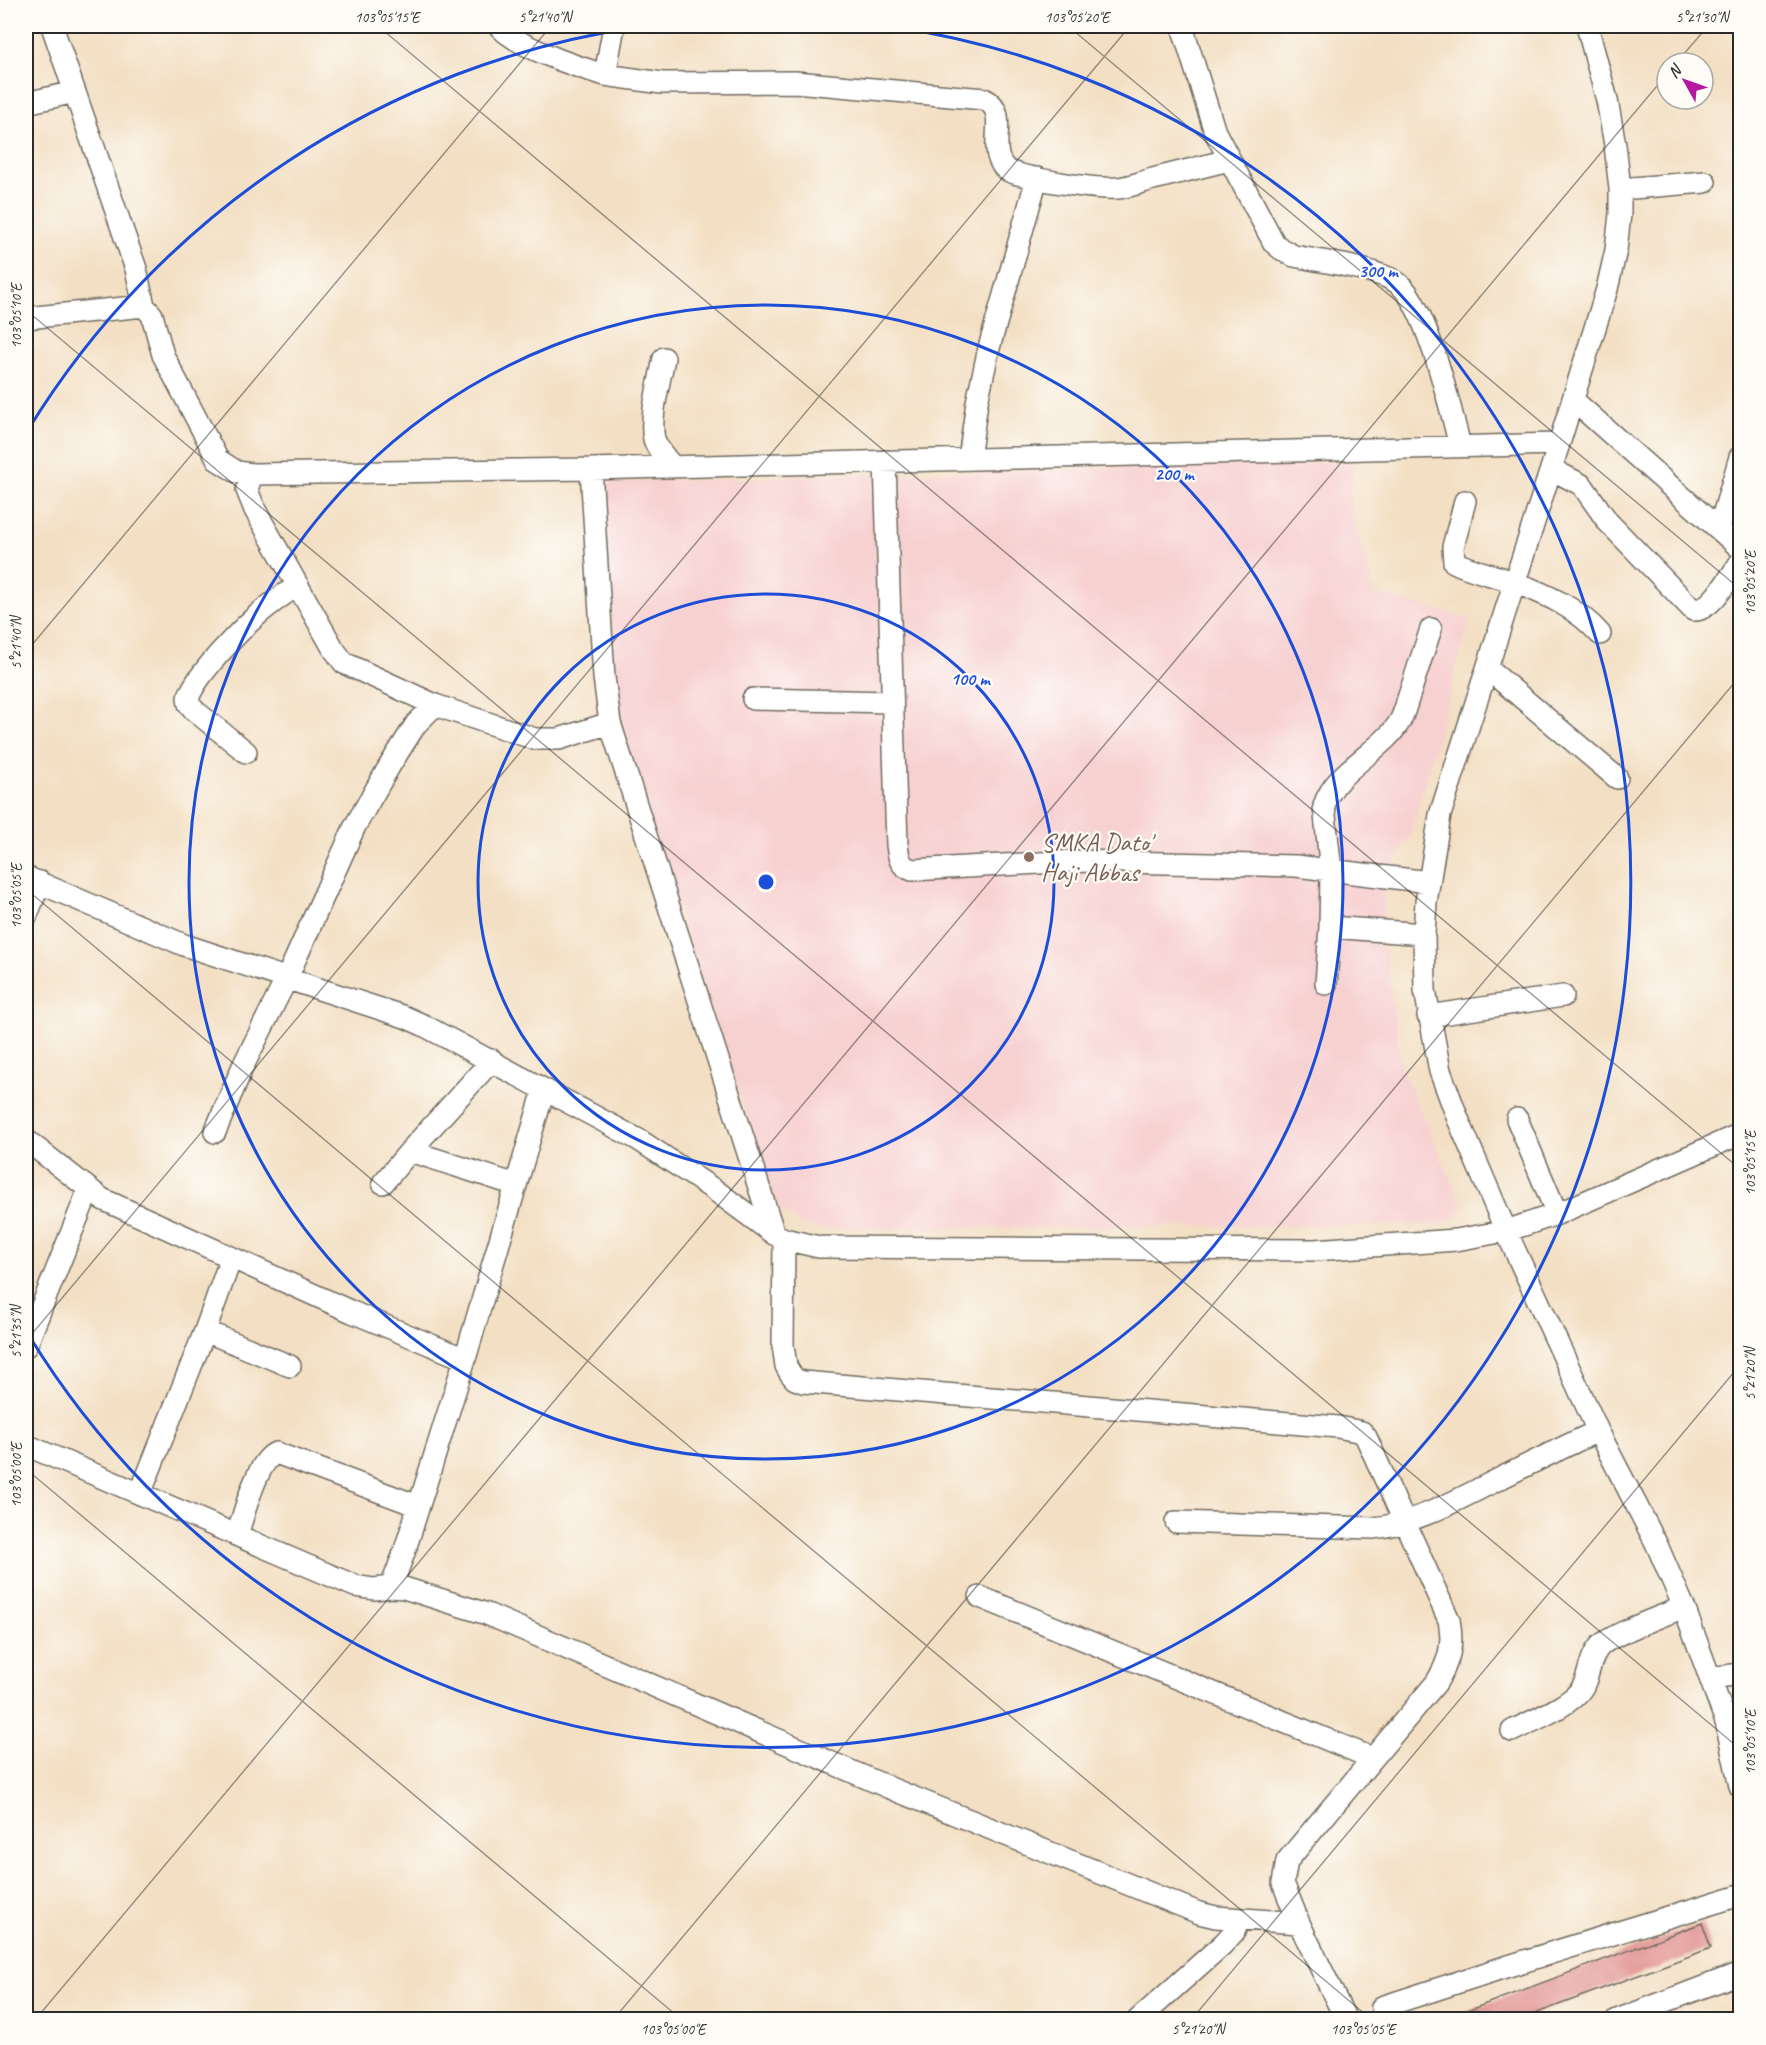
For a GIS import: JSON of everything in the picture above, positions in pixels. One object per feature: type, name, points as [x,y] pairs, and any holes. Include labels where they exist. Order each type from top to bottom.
[{"type":"street","points":[[52,26],[136,269],[144,306],[152,315],[163,355],[218,460],[237,472],[252,474],[591,469],[1560,444]]},
{"type":"street","points":[[499,26],[504,32],[545,53],[574,66],[605,75],[662,83],[795,82],[984,99],[991,102],[998,118],[997,150],[1001,165],[1008,170],[1037,178],[1119,188],[1229,160]]},
{"type":"street","points":[[605,75],[614,26]]},
{"type":"street","points":[[1182,26],[1215,132],[1274,243],[1294,256],[1381,275],[1400,285],[1407,292],[1414,303],[1437,359],[1460,446]]},
{"type":"street","points":[[1587,26],[1607,100],[1615,145],[1620,189],[1616,250],[1607,289],[1560,444],[1440,815],[1429,882],[1424,934],[1425,990],[1440,1071],[1506,1231],[1598,1431],[1656,1543],[1684,1607],[1726,1722],[1740,1786]]},
{"type":"street","points":[[26,103],[75,92]]},
{"type":"street","points":[[969,459],[976,402],[989,348],[1037,178]]},
{"type":"street","points":[[1620,189],[1705,182]]},
{"type":"street","points":[[26,318],[144,306]]},
{"type":"street","points":[[664,358],[654,415],[654,438],[673,467]]},
{"type":"street","points":[[1573,399],[1740,548]]},
{"type":"street","points":[[633,468],[654,438]]},
{"type":"street","points":[[1719,529],[1740,458]]},
{"type":"street","points":[[885,461],[897,845],[900,862],[904,867],[912,870],[1075,861],[1296,866],[1429,882]]},
{"type":"street","points":[[591,469],[604,677],[610,723],[779,1237],[783,1345],[786,1366],[795,1379],[803,1382],[986,1399],[1164,1411],[1355,1429],[1362,1432],[1371,1445],[1449,1620],[1452,1635],[1446,1666],[1436,1683],[1287,1861],[1283,1883],[1299,1923],[1346,2019]]},
{"type":"street","points":[[1551,469],[1582,485],[1608,522],[1693,610],[1704,609],[1711,602],[1740,562]]},
{"type":"street","points":[[252,474],[248,485],[249,496],[297,586],[344,663],[435,705],[535,739],[559,739],[610,723]]},
{"type":"street","points":[[1465,501],[1453,547],[1454,562],[1469,570],[1515,583],[1574,609],[1586,618],[1600,634]]},
{"type":"street","points":[[246,752],[195,711],[189,704],[188,698],[202,674],[244,625],[297,586]]},
{"type":"street","points":[[1326,984],[1331,872],[1324,806],[1326,799],[1400,720],[1431,629]]},
{"type":"street","points":[[1488,669],[1617,778]]},
{"type":"street","points":[[753,699],[891,702]]},
{"type":"street","points":[[215,1132],[243,1065],[286,980],[355,826],[416,723],[435,705]]},
{"type":"street","points":[[26,917],[33,880],[184,945],[405,1017],[492,1060],[639,1140],[716,1191],[779,1237],[819,1247],[1314,1250],[1456,1240],[1506,1231],[1557,1214],[1737,1140]]},
{"type":"street","points":[[1330,927],[1424,934]]},
{"type":"street","points":[[1428,1016],[1563,996]]},
{"type":"street","points":[[383,1183],[492,1060]]},
{"type":"street","points":[[391,1587],[465,1359],[544,1090]]},
{"type":"street","points":[[1517,1119],[1557,1214]]},
{"type":"street","points":[[26,1140],[102,1199],[231,1258],[465,1359]]},
{"type":"street","points":[[410,1150],[516,1185]]},
{"type":"street","points":[[26,1346],[89,1189]]},
{"type":"street","points":[[140,1494],[205,1331],[231,1258]]},
{"type":"street","points":[[205,1331],[291,1366]]},
{"type":"street","points":[[1176,1521],[1373,1528],[1404,1522],[1466,1496],[1598,1431]]},
{"type":"street","points":[[26,1445],[355,1586],[374,1589],[404,1588],[487,1614],[890,1788],[1208,1916],[1299,1923]]},
{"type":"street","points":[[237,1535],[261,1468],[270,1455],[276,1454],[418,1506]]},
{"type":"street","points":[[980,1597],[1372,1758]]},
{"type":"street","points":[[1512,1731],[1577,1695],[1584,1685],[1589,1666],[1601,1645],[1684,1607]]},
{"type":"street","points":[[1711,1678],[1740,1674]]},
{"type":"street","points":[[1382,2007],[1740,1895]]},
{"type":"street","points":[[1138,2019],[1228,1938],[1238,1925],[1239,1918]]},
{"type":"street","points":[[1617,2019],[1740,1976]]},
{"type":"shaded area","name":"SMKA Dato' Haji Abbas","points":[[1353,461],[1350,501],[1374,593],[1470,619],[1410,836],[1385,878],[1383,930],[1402,1069],[1464,1208],[1441,1225],[817,1229],[801,1225],[782,1210],[774,1199],[612,708],[614,698],[603,482]]},
{"type":"building","points":[[1702,1923],[1711,1948],[1521,2019],[1448,2019],[1448,2018]]},
{"type":"place","name":"SMKA Dato' Haji Abbas","points":[[1029,857]]}]
